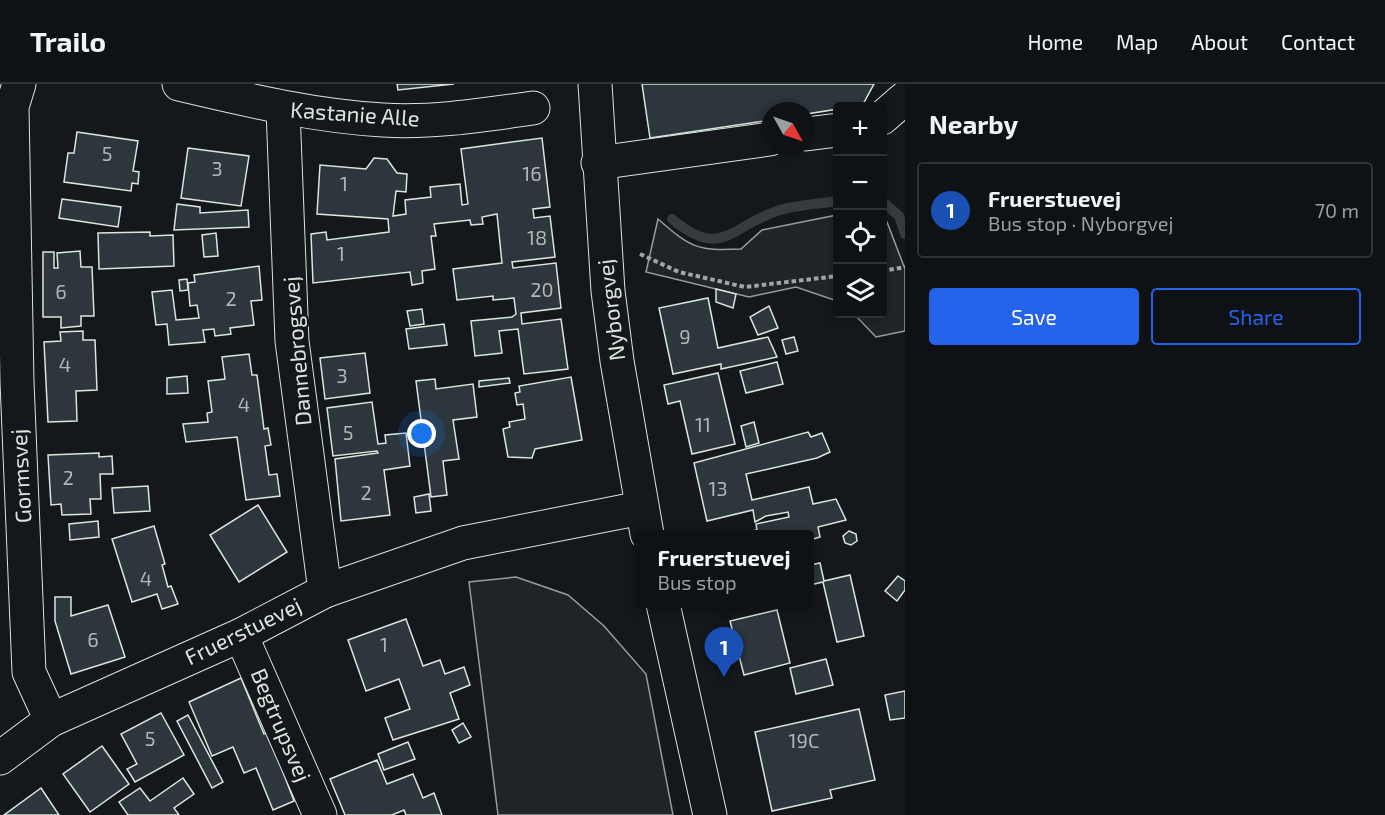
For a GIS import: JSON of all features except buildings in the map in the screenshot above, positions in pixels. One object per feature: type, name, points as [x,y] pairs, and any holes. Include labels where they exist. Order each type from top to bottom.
[{"type":"street","name":"Gormsvej","points":[[19,84],[12,107],[8,382],[29,672],[51,720]]},
{"type":"street","name":"Kastanie Alle","points":[[180,84],[283,109],[383,120],[446,119],[533,108]]},
{"type":"street","name":"Nyborgvej","points":[[595,84],[603,237],[617,361],[644,521]]},
{"type":"street","points":[[887,114],[905,98]]},
{"type":"street","name":"Dannebrogsvej","points":[[283,109],[292,341],[325,591]]},
{"type":"street","points":[[815,133],[833,131]]},
{"type":"street","points":[[598,163],[761,140]]},
{"type":"street","name":"Fruerstuevej","points":[[0,758],[51,720],[241,635],[325,591],[463,543],[644,521]]},
{"type":"street","points":[[664,608],[710,815]]},
{"type":"street","name":"Begtrupsvej","points":[[241,635],[320,815]]},
{"type":"path","points":[[603,237],[679,272],[745,287],[833,276]]},
{"type":"path","points":[[887,271],[905,267]]},
{"type":"shaded area","points":[[833,216],[833,300],[796,287],[749,297],[646,272],[658,219],[687,242],[704,248],[741,249],[762,230]]},
{"type":"shaded area","points":[[887,222],[905,269],[905,331],[876,337],[858,318],[887,318]]},
{"type":"shaded area","points":[[516,577],[568,595],[604,626],[646,674],[673,815],[498,815],[469,582]]},
{"type":"waterway","points":[[672,219],[689,231],[714,239],[777,211],[833,202]]},
{"type":"waterway","points":[[887,205],[899,216],[905,234]]},
{"type":"place","name":"Fruerstuevej","points":[[724,677]]}]
